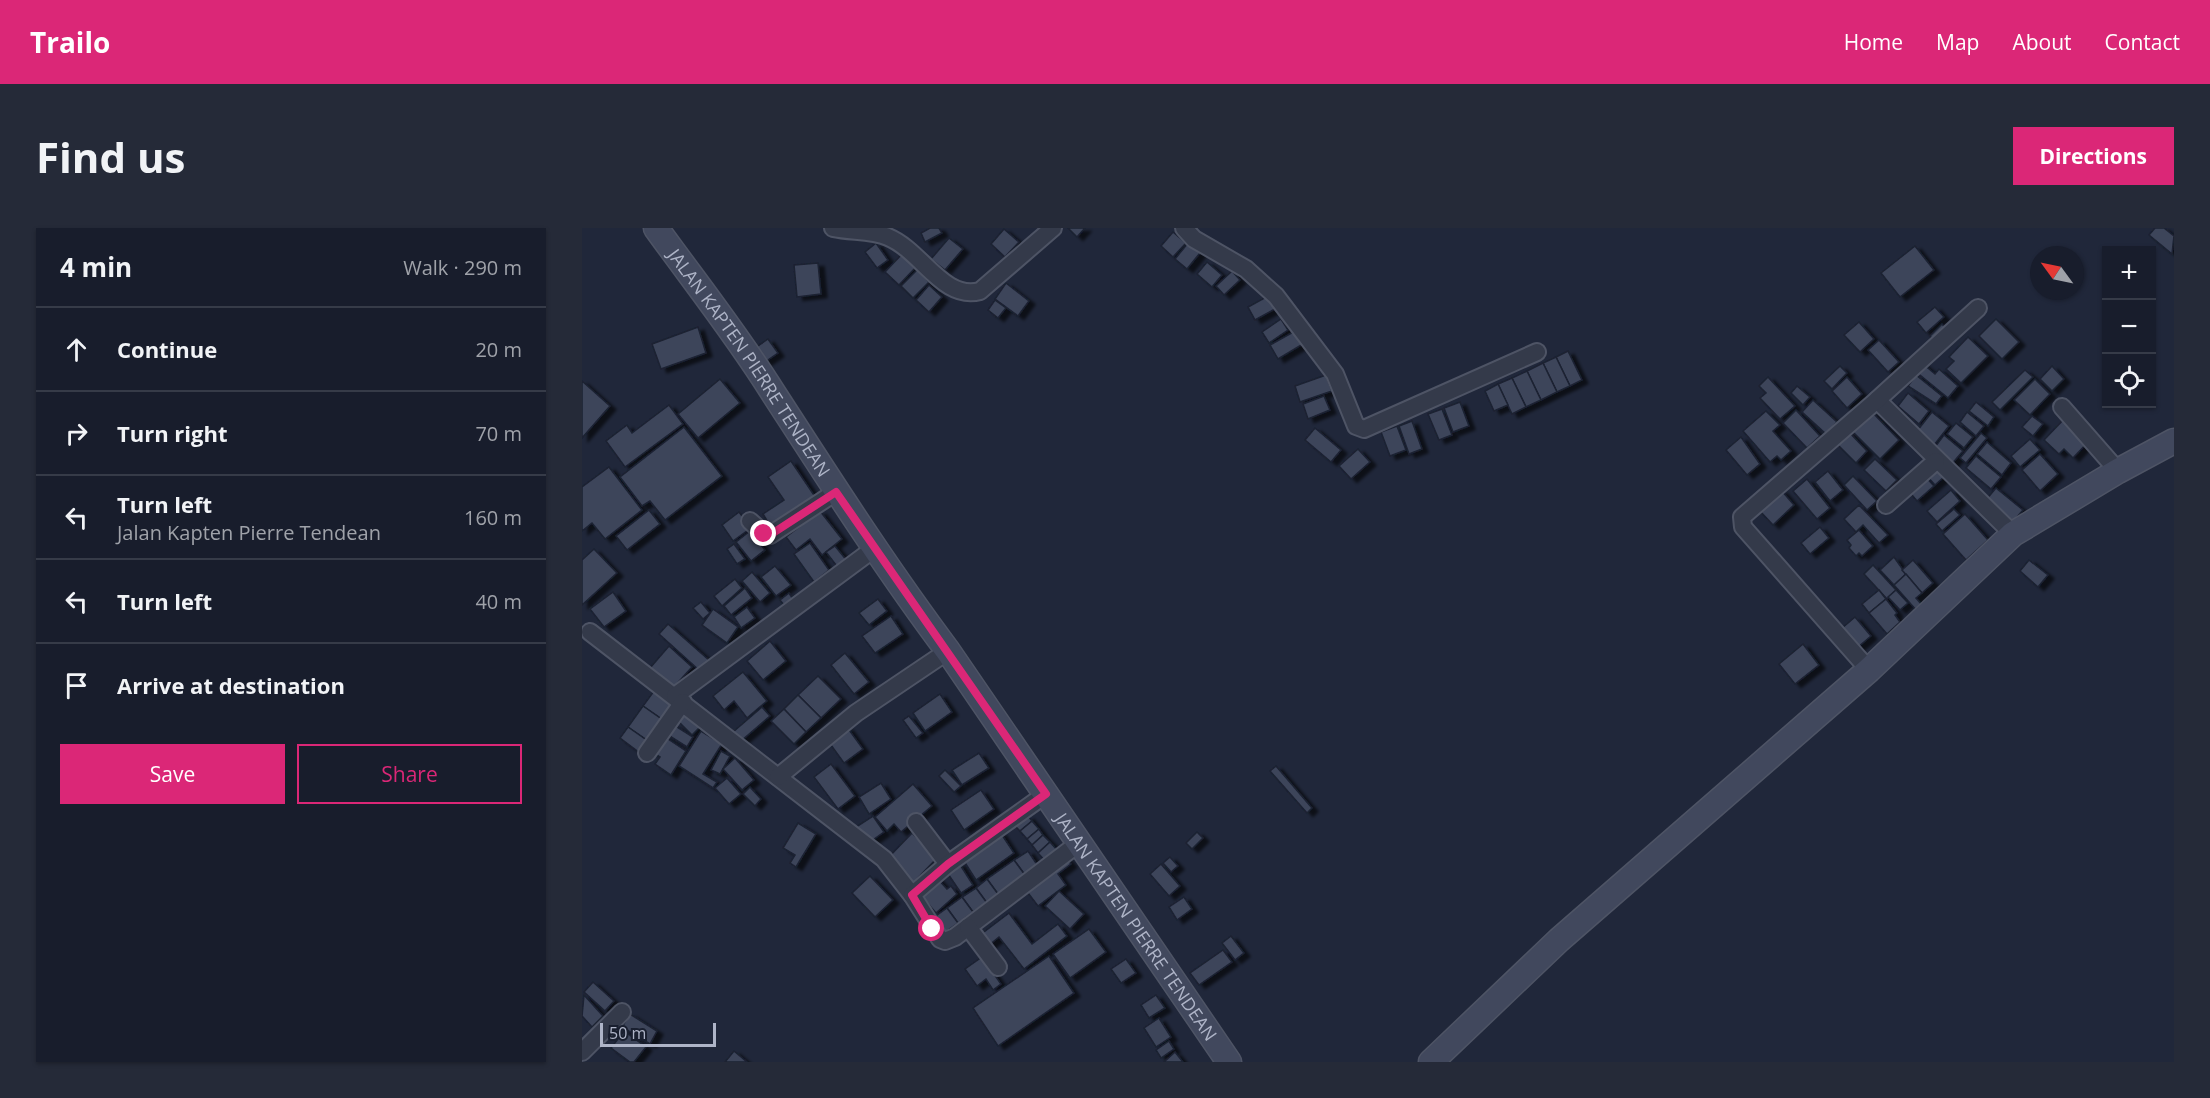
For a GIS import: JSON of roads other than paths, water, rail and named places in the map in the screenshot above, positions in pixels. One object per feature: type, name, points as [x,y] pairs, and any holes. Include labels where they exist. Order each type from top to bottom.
[{"type":"main road","name":"JALAN KAPTEN PIERRE TENDEAN","points":[[656,228],[772,390],[836,492],[948,651],[1229,1062]]},
{"type":"main road","points":[[1431,1062],[1559,940],[1869,670],[2013,534],[2118,471],[2174,441]]},
{"type":"street","points":[[833,228],[890,232],[950,288],[970,294],[980,291],[1053,228]]},
{"type":"street","points":[[1184,228],[1202,244],[1246,269],[1276,296],[1335,374],[1356,426],[1364,429],[1537,351]]},
{"type":"street","points":[[1869,670],[1742,523],[1745,512],[1877,400],[1977,308]]},
{"type":"street","points":[[1877,400],[1936,461],[2013,534]]},
{"type":"street","points":[[2062,407],[2118,471]]},
{"type":"street","points":[[1886,505],[1936,461]]},
{"type":"street","points":[[750,520],[764,534],[770,535],[836,492]]},
{"type":"street","points":[[647,753],[679,699],[875,548]]},
{"type":"street","points":[[590,632],[884,859],[912,895],[939,939],[950,940],[1079,843]]},
{"type":"street","points":[[778,777],[856,713],[948,651]]},
{"type":"street","points":[[912,895],[948,864],[1046,794]]},
{"type":"street","points":[[916,822],[948,864]]},
{"type":"street","points":[[968,927],[998,967]]},
{"type":"street","points":[[582,1052],[622,1012]]}]
